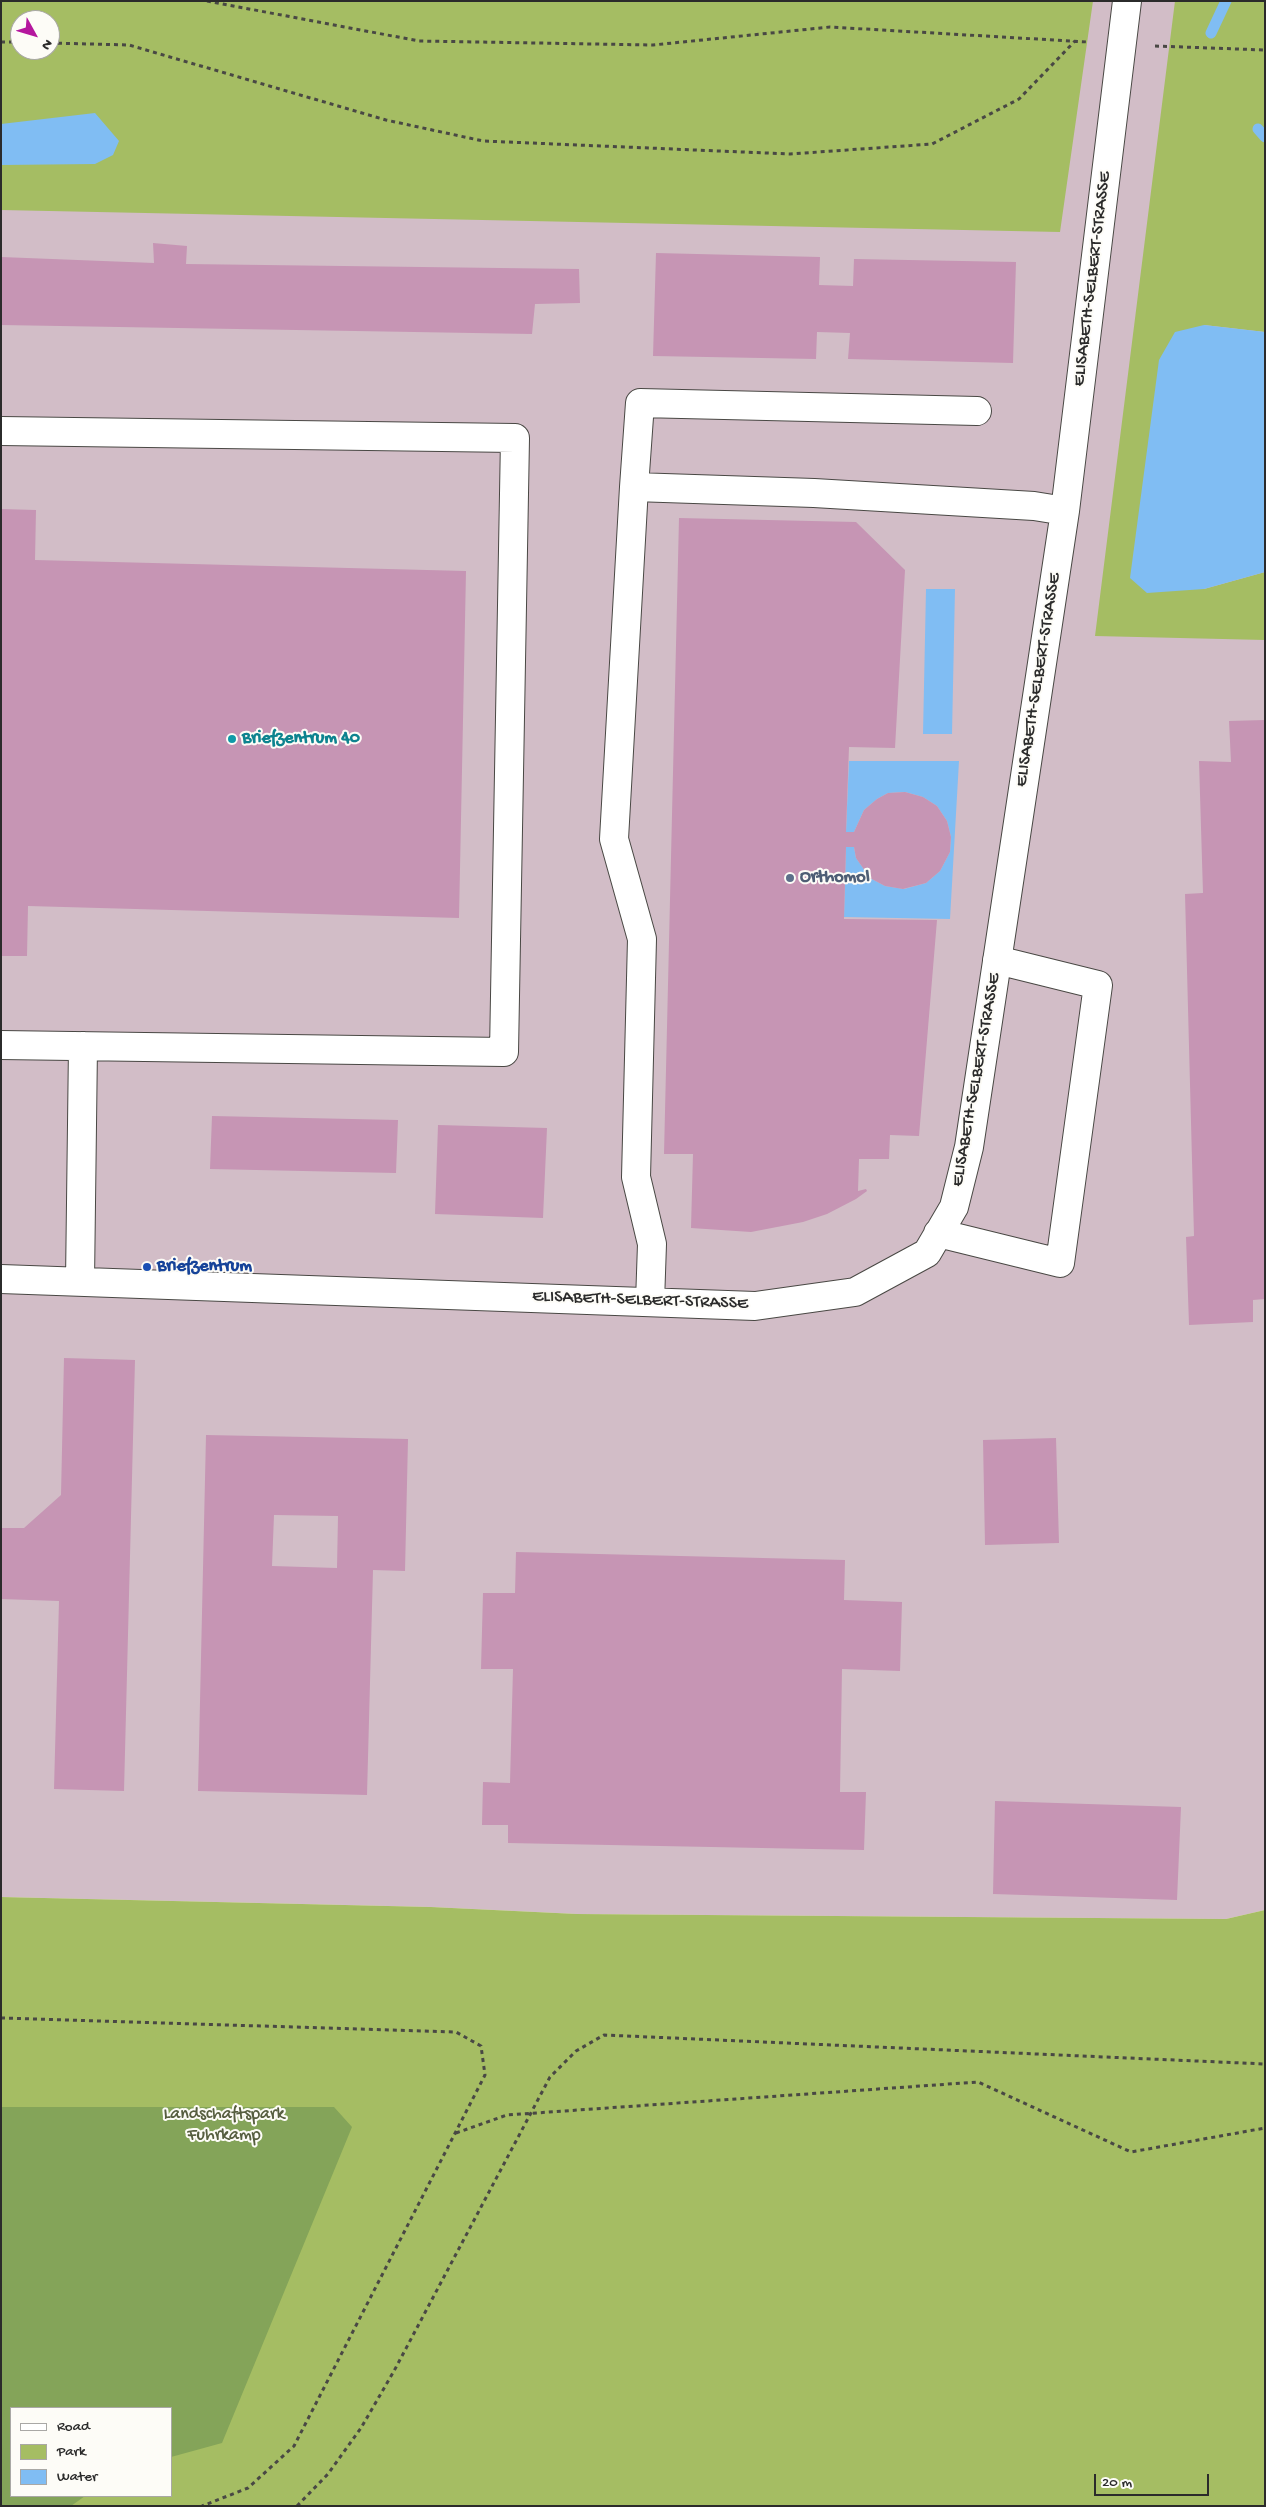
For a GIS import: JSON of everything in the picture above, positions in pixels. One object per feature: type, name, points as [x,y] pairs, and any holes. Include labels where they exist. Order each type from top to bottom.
[{"type":"street","name":"ELISABETH-SELBERT-STRASSE","points":[[1,1279],[755,1306],[855,1292],[927,1253],[954,1207],[969,1146],[1065,510],[1127,1]]},
{"type":"street","points":[[650,1302],[652,1244],[636,1178],[642,939],[614,839],[640,402],[977,411]]},
{"type":"street","points":[[1,431],[515,438],[504,1052],[1,1044]]},
{"type":"street","points":[[634,487],[814,493],[1034,506],[1065,510]]},
{"type":"street","points":[[938,1234],[1060,1263],[1098,986],[997,960]]},
{"type":"street","points":[[80,1281],[84,1046]]},
{"type":"path","points":[[207,1],[419,41],[654,45],[830,27],[1122,45],[1265,50]]},
{"type":"path","points":[[60,43],[130,45],[386,120],[483,141],[790,154],[932,144],[1019,99],[1075,41]]},
{"type":"path","points":[[1,2018],[456,2032],[481,2046],[485,2075],[294,2446],[248,2488],[202,2506]]},
{"type":"path","points":[[297,2506],[328,2474],[360,2428],[394,2371],[550,2077],[576,2051],[604,2035],[1265,2064]]},
{"type":"path","points":[[456,2134],[507,2115],[978,2082],[1131,2152],[1265,2128]]},
{"type":"shaded area","points":[[1,1],[1265,1],[1265,1910],[1226,1919],[577,1914],[431,1907],[1,1897]]},
{"type":"green space","points":[[1,1],[1093,1],[1060,232],[1,210]]},
{"type":"green space","points":[[1175,1],[1265,1],[1265,332],[1204,325],[1204,589],[1265,572],[1265,640],[1095,636]]},
{"type":"green space","name":"Landschaftspark Fuhrkamp","points":[[1,1897],[431,1907],[577,1914],[1226,1919],[1265,1910],[1265,2506],[1,2506]]},
{"type":"green space","name":"Landschaftspark Fuhrkamp","points":[[1,2107],[334,2107],[352,2127],[222,2443],[172,2457],[172,2407],[10,2407],[10,2497],[84,2497],[71,2506],[1,2506]]},
{"type":"water","points":[[95,113],[119,141],[113,155],[95,164],[1,165],[1,124]]},
{"type":"water","points":[[1204,325],[1265,332],[1265,572],[1204,589],[1147,593],[1130,578],[1159,360],[1175,332]]},
{"type":"water","points":[[926,589],[955,589],[952,734],[923,734]]},
{"type":"water","points":[[849,761],[959,761],[950,919],[844,917],[846,847],[854,847],[856,858],[870,878],[885,886],[904,889],[926,883],[940,871],[950,852],[951,837],[947,821],[937,806],[923,797],[905,792],[888,793],[877,799],[864,810],[854,832],[846,832]]},
{"type":"building","points":[[153,243],[187,246],[186,264],[579,269],[580,303],[535,304],[532,334],[1,325],[1,257],[154,263]]},
{"type":"building","points":[[656,253],[820,257],[819,285],[853,286],[854,259],[1016,262],[1013,363],[848,359],[850,333],[817,332],[816,359],[653,356]]},
{"type":"building","name":"Briefzentrum 40","points":[[1,509],[36,510],[35,560],[466,571],[459,918],[28,906],[27,956],[1,956]]},
{"type":"building","points":[[679,518],[856,522],[905,570],[895,748],[849,747],[846,832],[854,832],[864,810],[877,799],[888,793],[905,792],[923,797],[937,806],[947,821],[951,837],[950,852],[940,871],[926,883],[903,889],[885,886],[870,878],[856,858],[854,847],[846,847],[844,919],[937,920],[919,1136],[890,1135],[889,1159],[859,1159],[858,1191],[866,1189],[867,1191],[856,1199],[827,1214],[803,1222],[751,1232],[691,1228],[693,1154],[664,1154]]},
{"type":"building","points":[[1265,720],[1265,1299],[1253,1300],[1253,1322],[1189,1325],[1186,1237],[1194,1236],[1185,894],[1203,893],[1199,761],[1231,762],[1229,721]]},
{"type":"building","points":[[212,1116],[398,1120],[396,1173],[210,1169]]},
{"type":"building","points":[[438,1125],[547,1128],[543,1218],[435,1214]]},
{"type":"building","points":[[64,1358],[135,1360],[124,1791],[54,1789],[59,1601],[1,1599],[1,1528],[24,1528],[61,1495]]},
{"type":"building","points":[[206,1435],[408,1439],[405,1571],[373,1570],[367,1795],[198,1791]],"holes":[[[274,1515],[338,1516],[337,1568],[272,1566]]]},
{"type":"building","points":[[1056,1438],[1059,1543],[985,1545],[983,1440]]},
{"type":"building","points":[[516,1552],[845,1560],[844,1600],[902,1602],[900,1671],[842,1669],[840,1792],[866,1792],[864,1850],[508,1843],[508,1825],[482,1825],[483,1782],[510,1783],[513,1669],[481,1669],[483,1593],[515,1593]]},
{"type":"building","points":[[995,1801],[1181,1807],[1177,1900],[993,1894]]},
{"type":"waterway","points":[[1211,33],[1226,1]]},
{"type":"waterway","points":[[1258,129],[1265,137]]},
{"type":"place","name":"Briefzentrum 40","points":[[232,739]]},
{"type":"place","name":"Orthomol","points":[[790,878]]},
{"type":"place","name":"Briefzentrum","points":[[147,1267]]}]
